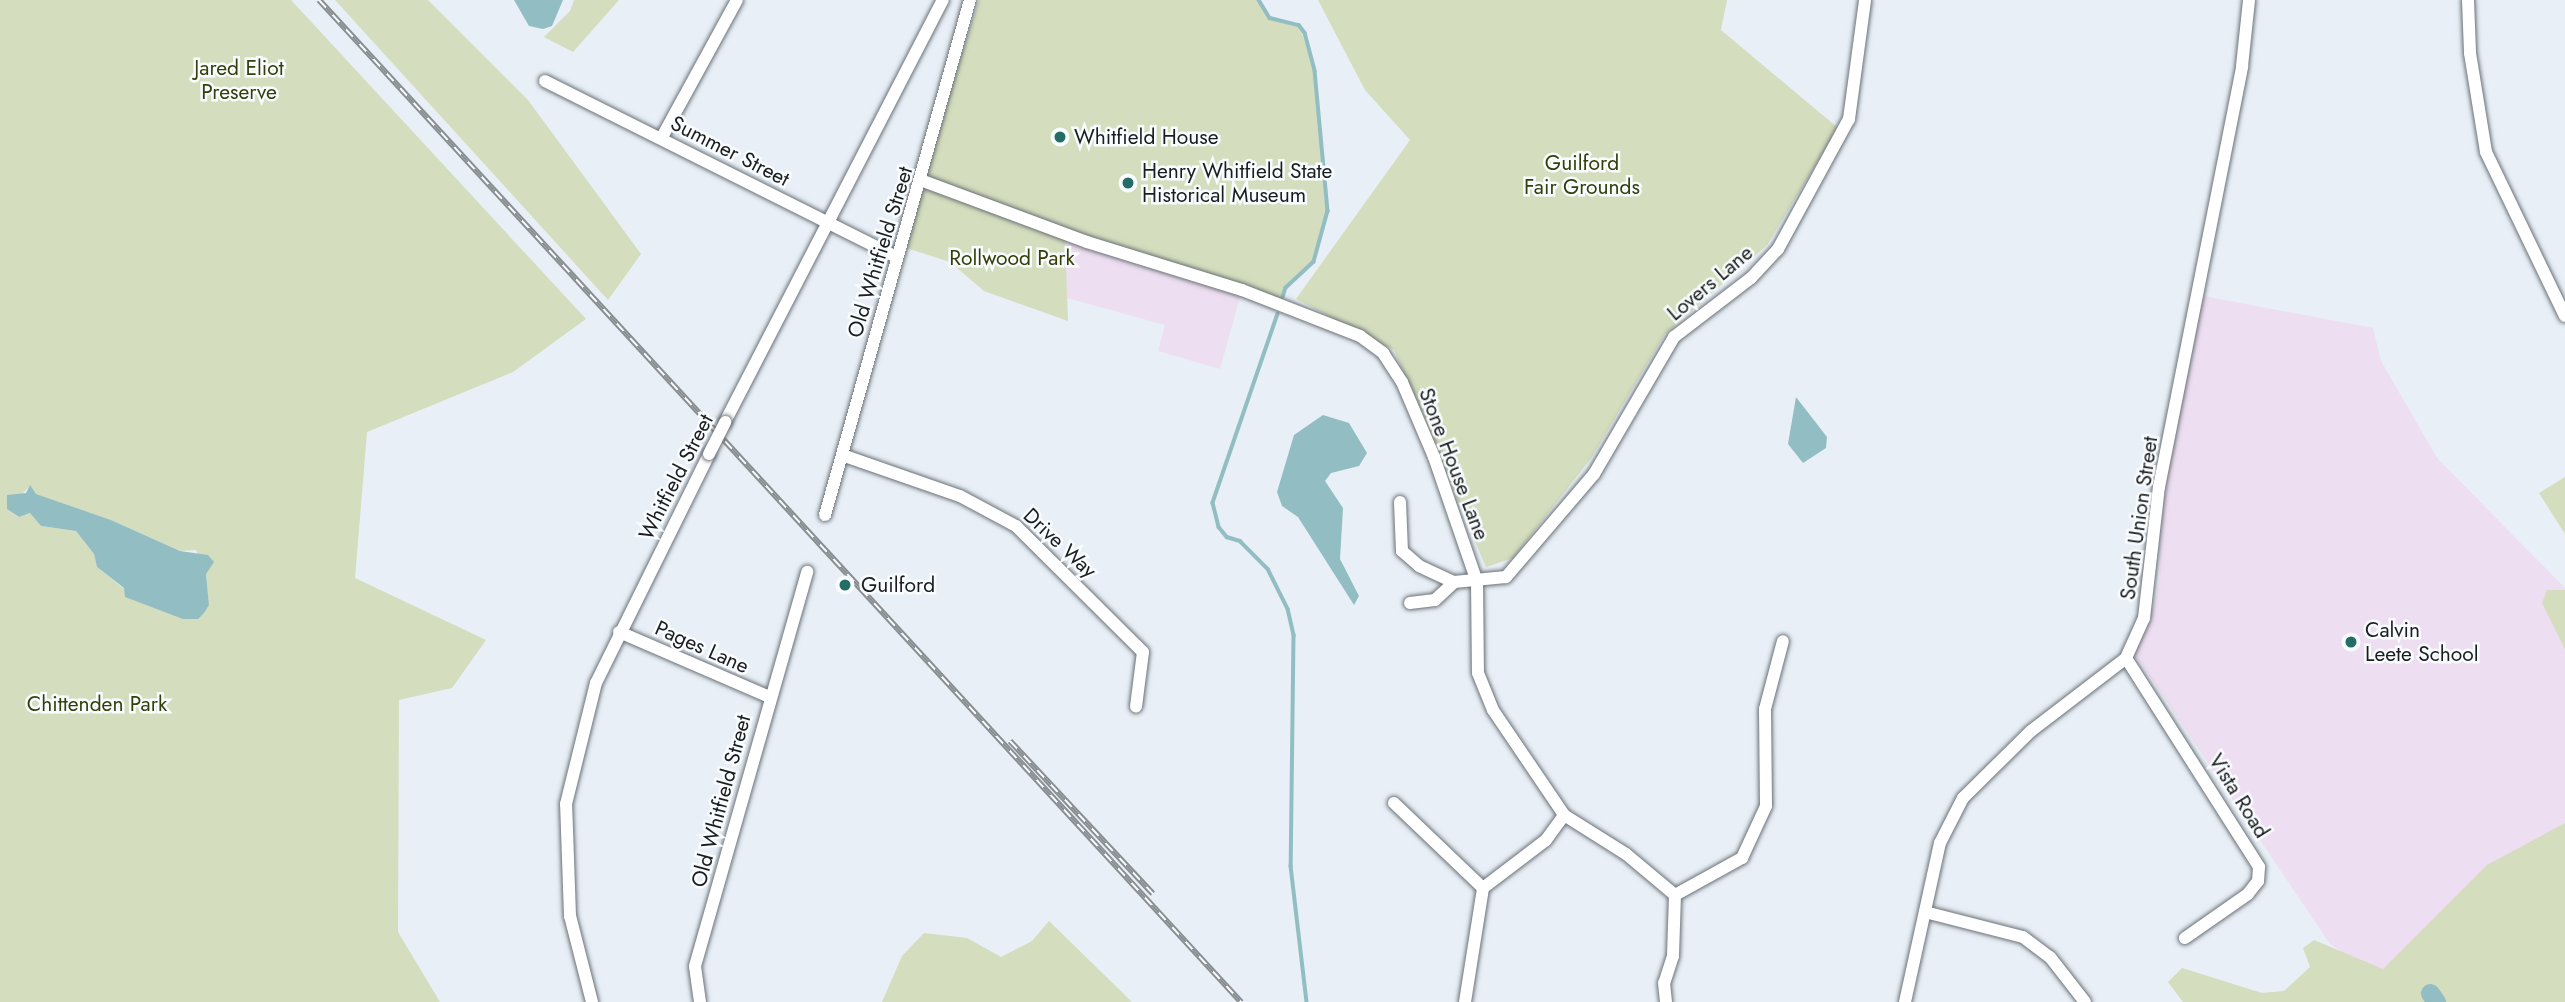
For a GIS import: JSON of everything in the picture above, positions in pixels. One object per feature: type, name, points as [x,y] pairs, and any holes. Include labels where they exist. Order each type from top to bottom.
[{"type":"street","points":[[662,137],[737,0]]},
{"type":"street","name":"Whitfield Street","points":[[592,1002],[570,916],[566,804],[596,683],[725,422],[943,0]]},
{"type":"street","name":"Old Whitfield Street","points":[[825,515],[896,257],[923,181],[970,0]]},
{"type":"street","name":"Lovers Lane","points":[[1454,582],[1477,582],[1506,577],[1594,474],[1674,337],[1751,278],[1778,249],[1849,119],[1865,0]]},
{"type":"street","name":"South Union Street","points":[[2126,658],[2146,608],[2159,486],[2242,66],[2249,0]]},
{"type":"street","points":[[2468,0],[2470,53],[2486,152],[2565,316]]},
{"type":"street","name":"Summer Street","points":[[545,81],[662,137],[896,257]]},
{"type":"street","name":"Stone House Lane","points":[[923,181],[1087,242],[1242,290],[1360,336],[1383,353],[1402,382],[1434,457],[1477,582],[1478,673],[1493,710],[1564,815],[1626,854],[1675,895]]},
{"type":"street","name":"Drive Way","points":[[842,455],[960,496],[1016,526],[1143,652],[1136,707]]},
{"type":"street","points":[[1400,502],[1402,551],[1419,566],[1454,582],[1436,600],[1410,603]]},
{"type":"street","name":"Old Whitfield Street","points":[[700,1002],[695,966],[769,697],[807,572]]},
{"type":"street","name":"Pages Lane","points":[[619,632],[769,697]]},
{"type":"street","points":[[1666,1002],[1664,983],[1673,956],[1675,895],[1742,858],[1766,806],[1765,709],[1783,641]]},
{"type":"street","points":[[1905,1002],[1940,843],[1963,798],[2031,731],[2126,658]]},
{"type":"street","name":"Vista Road","points":[[2126,658],[2259,867],[2258,881],[2248,894],[2185,938]]},
{"type":"street","points":[[1394,803],[1483,888]]},
{"type":"street","points":[[1465,1002],[1483,888],[1546,840],[1564,815]]},
{"type":"street","points":[[1925,912],[2023,937],[2050,957],[2085,1002]]},
{"type":"shaded area","points":[[1065,234],[1242,290],[1220,369],[1158,351],[1165,325],[1067,298]]},
{"type":"shaded area","name":"Calvin Leete School","points":[[2203,296],[2373,328],[2381,361],[2437,458],[2565,588],[2565,833],[2384,981],[2330,944],[2132,650],[2154,606],[2160,576],[2159,510]]},
{"type":"green space","points":[[0,0],[291,0],[586,319],[513,372],[367,432],[355,578],[486,640],[452,688],[399,700],[398,932],[440,1002],[0,1002]],"holes":[[[30,486],[35,494],[111,520],[180,551],[196,550],[206,574],[209,605],[124,589],[97,567],[94,554],[76,531],[41,526],[30,513],[18,517],[7,509]]]},
{"type":"green space","points":[[335,0],[428,0],[528,100],[641,254],[608,300]]},
{"type":"green space","points":[[574,0],[619,0],[573,52],[544,37],[570,11]]},
{"type":"green space","name":"Rollwood Park","points":[[979,0],[1259,0],[1269,16],[1299,25],[1315,71],[1328,211],[1314,262],[1286,288],[1281,305],[1065,235],[1068,321],[984,291],[950,262],[900,246]]},
{"type":"green space","name":"Guilford Fair Grounds","points":[[1318,0],[1727,0],[1721,30],[1838,128],[1767,245],[1665,334],[1592,457],[1513,558],[1486,567],[1394,350],[1296,299],[1410,140],[1365,90]]},
{"type":"green space","points":[[2565,477],[2565,534],[2539,493]]},
{"type":"green space","points":[[2547,590],[2565,590],[2565,649],[2542,603]]},
{"type":"green space","points":[[2565,823],[2565,1002],[2183,1002],[2168,982],[2182,968],[2262,993],[2284,991],[2310,967],[2303,948],[2314,940],[2383,969],[2487,865]]},
{"type":"green space","points":[[1049,921],[1132,1002],[882,1002],[902,956],[924,933],[967,938],[1001,957],[1032,941]]},
{"type":"water","points":[[514,0],[563,0],[552,26],[543,29],[529,26]]},
{"type":"water","points":[[1796,397],[1827,437],[1826,448],[1803,463],[1788,444]]},
{"type":"water","points":[[1323,415],[1349,423],[1367,453],[1359,466],[1331,473],[1325,481],[1343,508],[1340,559],[1359,596],[1354,605],[1298,517],[1282,506],[1277,492],[1294,435]]},
{"type":"water","points":[[30,485],[36,494],[111,520],[180,551],[208,555],[214,562],[206,574],[209,605],[204,613],[198,619],[183,619],[125,597],[124,588],[97,567],[94,554],[76,531],[41,526],[30,513],[19,517],[7,509],[7,495],[26,493]]},
{"type":"waterway","points":[[1259,0],[1270,18],[1299,25],[1305,33],[1315,71],[1328,211],[1314,262],[1286,288],[1283,297]]},
{"type":"waterway","points":[[1278,314],[1213,503],[1219,527],[1227,537],[1240,541],[1268,569],[1288,609],[1294,635],[1291,866],[1307,1002]]},
{"type":"waterway","points":[[2430,993],[2436,1002]]},
{"type":"railway","points":[[319,0],[1241,1002]]},
{"type":"railway","points":[[1010,741],[1153,894]]},
{"type":"place","name":"Whitfield House","points":[[1060,137]]},
{"type":"place","name":"Henry Whitfield State Historical Museum","points":[[1128,183]]},
{"type":"place","name":"Guilford","points":[[845,585]]},
{"type":"place","name":"Calvin Leete School","points":[[2351,642]]},
{"type":"park label","name":"Jared Eliot Preserve","points":[[239,80]]},
{"type":"park label","name":"Chittenden Park","points":[[97,704]]}]
